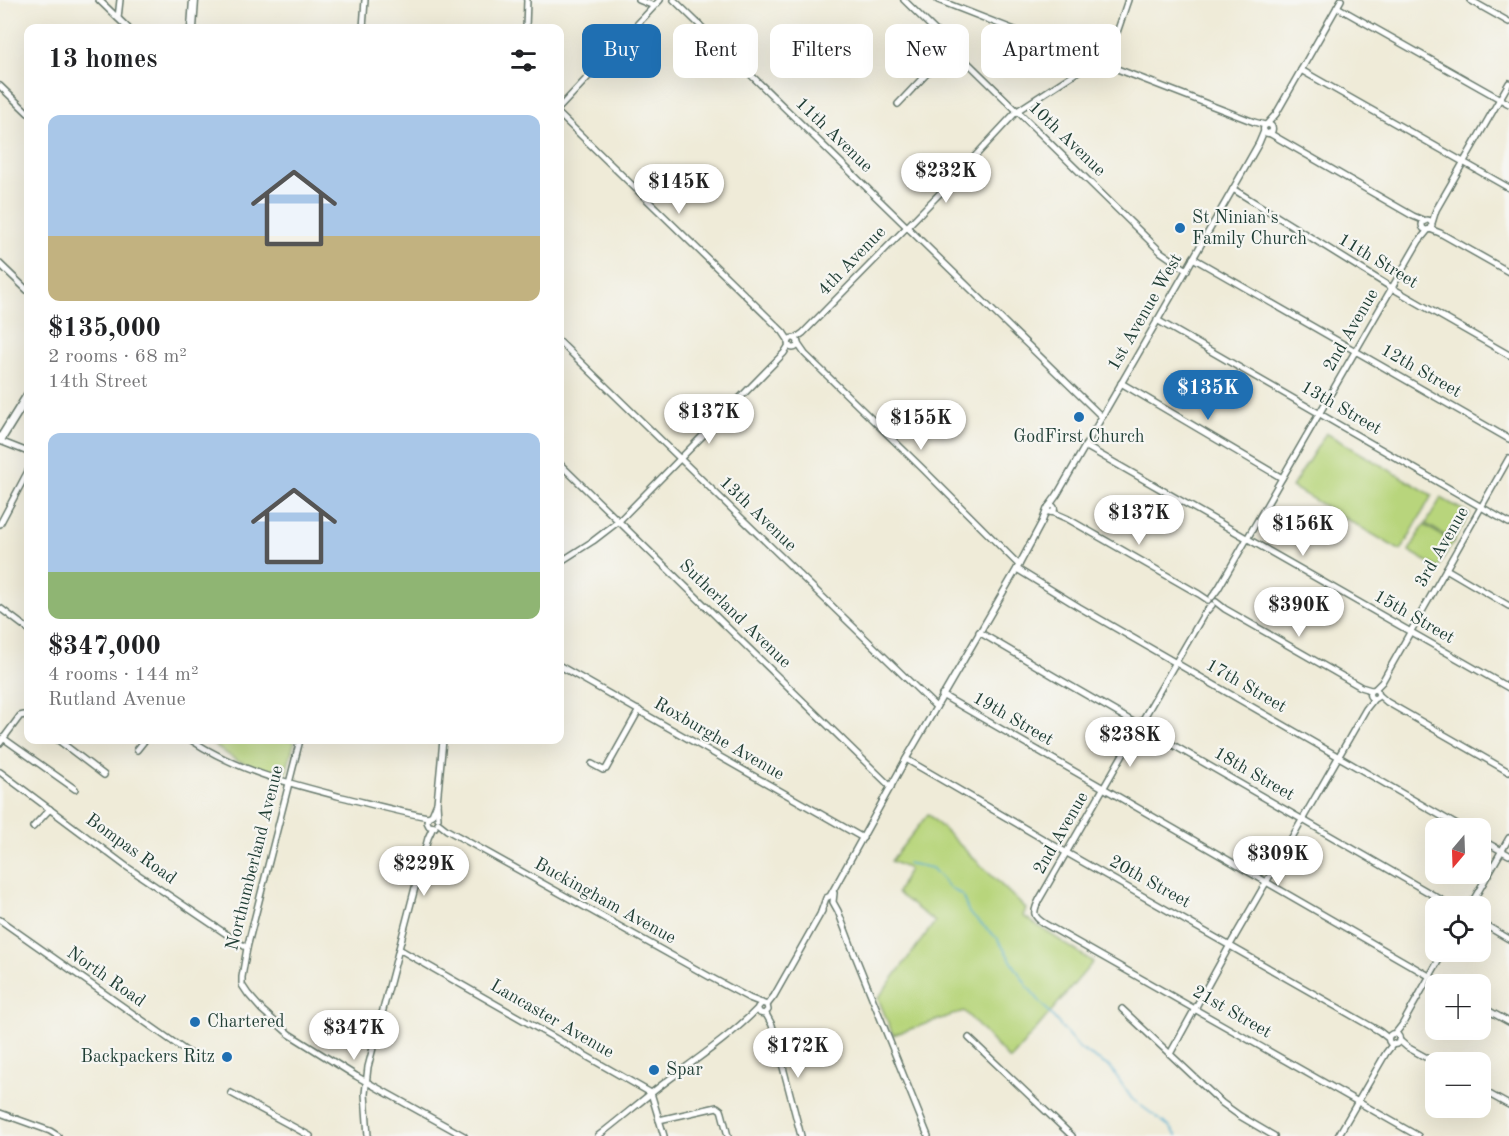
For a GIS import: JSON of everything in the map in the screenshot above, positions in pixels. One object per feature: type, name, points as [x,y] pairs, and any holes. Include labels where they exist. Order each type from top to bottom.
[{"type":"main road","points":[[192,24],[194,0]]},
{"type":"main road","points":[[0,440],[24,401]]},
{"type":"street","points":[[99,0],[124,24]]},
{"type":"street","points":[[118,18],[120,0]]},
{"type":"street","points":[[363,24],[365,0]]},
{"type":"street","points":[[526,24],[527,0]]},
{"type":"street","points":[[639,0],[654,6]]},
{"type":"street","points":[[564,102],[660,0]]},
{"type":"street","name":"11th Avenue","points":[[674,0],[1102,417]]},
{"type":"street","name":"10th Avenue","points":[[904,0],[929,24]]},
{"type":"street","points":[[938,0],[1001,24]]},
{"type":"street","points":[[1118,24],[1128,0]]},
{"type":"street","name":"1st Avenue West","points":[[598,1136],[762,1009],[774,996],[821,912],[830,901],[837,884],[942,695],[1018,567],[1341,0]]},
{"type":"street","points":[[1470,0],[1509,22]]},
{"type":"street","points":[[1337,7],[1509,104]]},
{"type":"street","name":"10th Avenue","points":[[969,64],[1161,252],[1186,270]]},
{"type":"street","points":[[1121,70],[1268,129],[1284,142],[1509,272]]},
{"type":"street","points":[[1301,70],[1509,188]]},
{"type":"street","points":[[897,104],[922,78]]},
{"type":"street","name":"4th Avenue","points":[[564,559],[619,521],[951,182],[1017,111],[1070,78]]},
{"type":"street","name":"2nd Avenue","points":[[1034,911],[1509,83]]},
{"type":"street","points":[[0,86],[24,109]]},
{"type":"street","name":"17th Street","points":[[564,119],[915,461],[1018,567],[1079,608],[1445,818]]},
{"type":"street","name":"11th Street","points":[[1233,189],[1392,288],[1509,356]]},
{"type":"street","name":"12th Street","points":[[1193,258],[1509,439]]},
{"type":"street","points":[[0,264],[24,287]]},
{"type":"street","name":"13th Street","points":[[1157,320],[1509,523]]},
{"type":"street","name":"13th Avenue","points":[[564,346],[936,707]]},
{"type":"street","points":[[1121,383],[1282,478]]},
{"type":"street","points":[[0,440],[24,450]]},
{"type":"street","name":"15th Street","points":[[1085,446],[1509,688]]},
{"type":"street","name":"3rd Avenue","points":[[1170,1054],[1509,458]]},
{"type":"street","name":"Sutherland Avenue","points":[[564,468],[891,787]]},
{"type":"street","points":[[0,524],[24,479]]},
{"type":"street","points":[[1051,509],[1509,772]]},
{"type":"street","points":[[1446,569],[1509,606]]},
{"type":"street","points":[[0,608],[24,626]]},
{"type":"street","name":"18th Street","points":[[979,632],[1435,896]]},
{"type":"street","name":"Roxburghe Avenue","points":[[564,668],[863,838]]},
{"type":"street","name":"19th Street","points":[[942,695],[1426,974]]},
{"type":"street","points":[[592,764],[603,770],[606,769],[639,710]]},
{"type":"street","points":[[24,715],[20,716],[2,741],[75,789]]},
{"type":"street","points":[[63,744],[104,775]]},
{"type":"street","points":[[137,750],[142,744]]},
{"type":"street","points":[[197,744],[232,763],[289,783],[415,815],[432,822]]},
{"type":"street","name":"Northumberland Avenue","points":[[299,744],[247,948],[242,985],[262,1010],[289,1034],[366,1081]]},
{"type":"street","points":[[368,1136],[365,1105],[366,1081],[437,803],[443,744]]},
{"type":"street","name":"20th Street","points":[[906,759],[1425,1057]]},
{"type":"street","name":"Bompas Road","points":[[0,772],[127,867],[247,948]]},
{"type":"street","points":[[33,827],[50,809]]},
{"type":"street","name":"Buckingham Avenue","points":[[432,822],[749,998],[762,1009]]},
{"type":"street","points":[[1476,896],[1509,838]]},
{"type":"street","points":[[1491,845],[1509,855]]},
{"type":"street","points":[[830,901],[839,915],[928,1136]]},
{"type":"street","name":"21st Street","points":[[1034,911],[1040,921],[1418,1136]]},
{"type":"street","name":"North Road","points":[[0,920],[195,1058]]},
{"type":"street","points":[[1491,928],[1509,939]]},
{"type":"street","name":"Lancaster Avenue","points":[[399,949],[651,1093]]},
{"type":"street","points":[[1338,1136],[1425,983]]},
{"type":"street","points":[[762,1009],[772,1027],[801,1136]]},
{"type":"street","points":[[1122,1009],[1228,1108],[1274,1136]]},
{"type":"street","points":[[1491,1011],[1509,1022]]},
{"type":"street","points":[[969,1038],[1072,1136]]},
{"type":"street","points":[[366,1081],[464,1136]]},
{"type":"street","points":[[231,1093],[310,1136]]},
{"type":"street","points":[[651,1093],[664,1136]]},
{"type":"street","points":[[1491,1095],[1509,1105]]},
{"type":"street","points":[[659,1120],[717,1107],[723,1113],[728,1136]]},
{"type":"street","points":[[0,1113],[58,1136]]},
{"type":"green space","points":[[1326,433],[1432,495],[1401,551],[1292,487]]},
{"type":"green space","points":[[1441,498],[1470,514],[1454,541],[1426,524]]},
{"type":"green space","points":[[1424,525],[1453,542],[1438,568],[1409,551]]},
{"type":"green space","points":[[213,744],[294,744],[285,777],[236,760]]},
{"type":"green space","points":[[928,814],[1026,909],[1023,916],[1093,962],[1010,1060],[964,1011],[893,1035],[878,998],[935,922],[897,893],[909,869],[891,861]]},
{"type":"waterway","points":[[907,863],[932,868],[950,888],[962,895],[969,913],[997,938],[1027,986],[1080,1049],[1111,1068],[1132,1099],[1170,1127],[1177,1136]]},
{"type":"place","name":"St Ninian's Family Church","points":[[1180,228]]},
{"type":"place","name":"GodFirst Church","points":[[1079,417]]},
{"type":"place","name":"Chartered","points":[[195,1022]]},
{"type":"place","name":"Backpackers Ritz","points":[[227,1057]]},
{"type":"place","name":"Spar","points":[[654,1070]]}]
